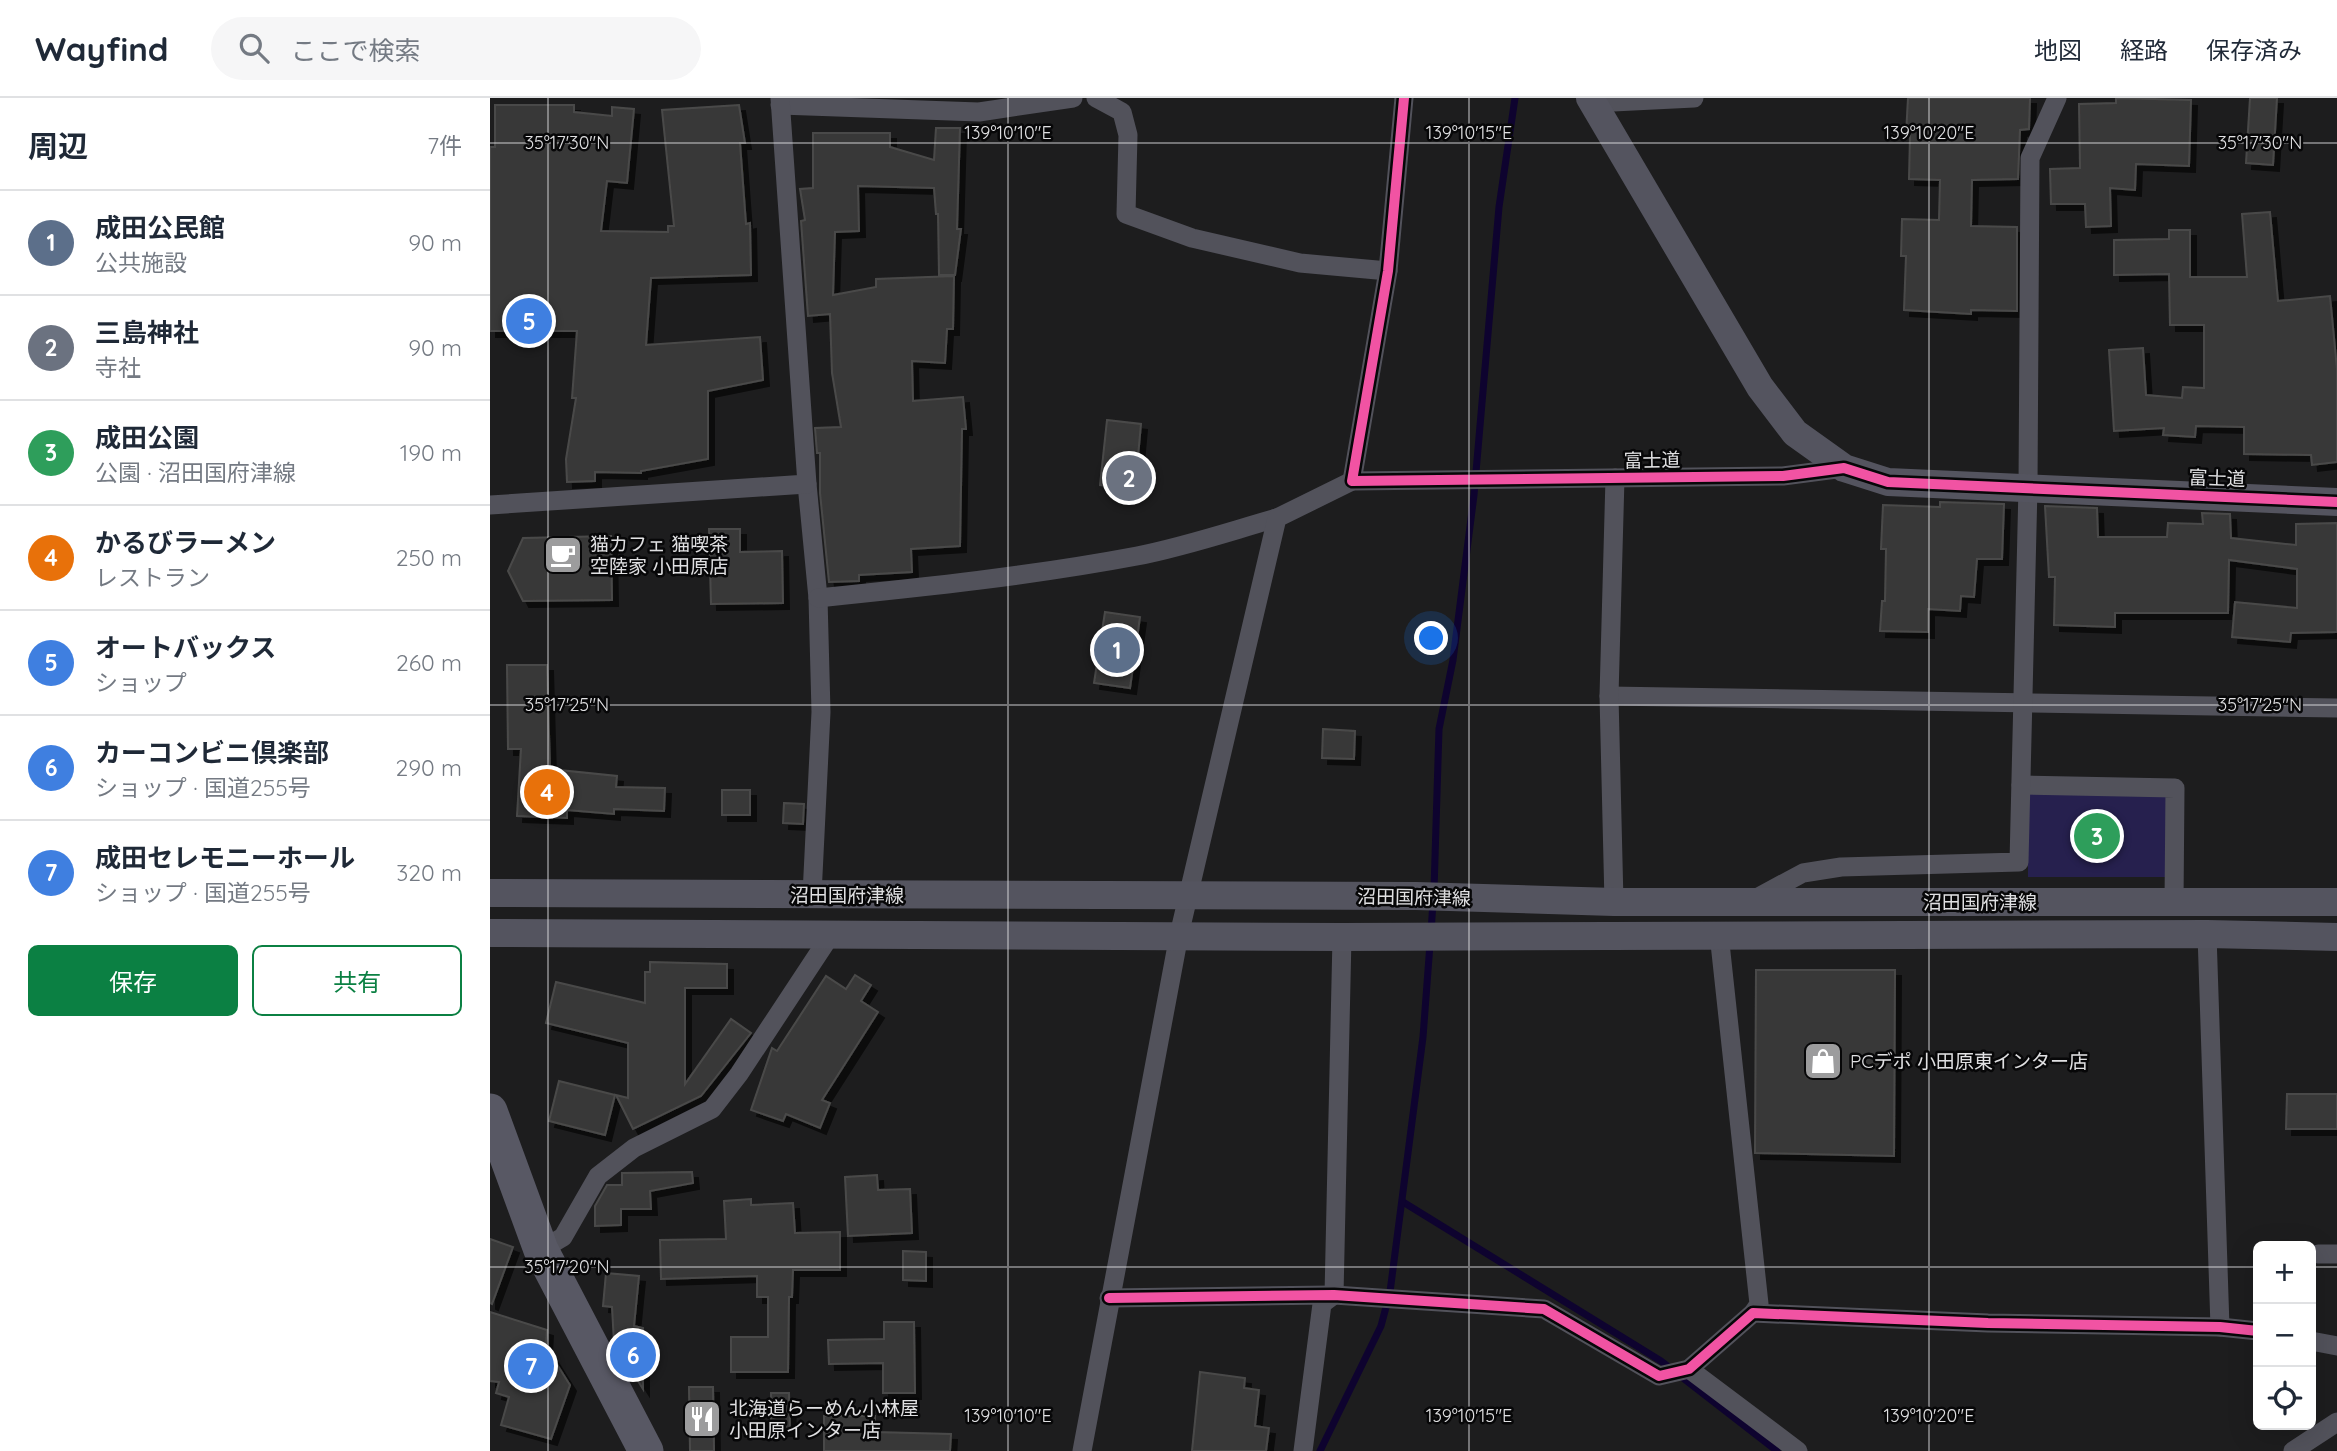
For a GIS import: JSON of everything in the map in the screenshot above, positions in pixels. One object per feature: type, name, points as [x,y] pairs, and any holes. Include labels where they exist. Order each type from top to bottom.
[{"type":"highway","points":[[490,1111],[541,1250],[646,1451]]},
{"type":"main road","points":[[1591,101],[1760,387],[1795,433],[1844,468]]},
{"type":"main road","name":"富士道","points":[[1844,468],[1888,481],[2337,502]]},
{"type":"main road","name":"沼田国府津線","points":[[490,893],[1416,896],[1614,902],[2337,902]]},
{"type":"main road","name":"沼田国府津線","points":[[490,933],[1342,937],[2207,934],[2337,937]]},
{"type":"street","points":[[811,895],[821,712],[818,598],[807,484],[780,102],[979,112],[1073,98]]},
{"type":"street","points":[[1096,98],[1122,112],[1128,135],[1126,214],[1192,239],[1300,263],[1388,271]]},
{"type":"street","points":[[818,598],[995,580],[1140,555],[1277,518],[1352,481],[1388,271],[1404,98]]},
{"type":"street","points":[[1591,101],[1694,98]]},
{"type":"street","points":[[1750,901],[1803,873],[1841,866],[2019,862],[2028,487],[2030,158],[2057,98]]},
{"type":"street","name":"富士道","points":[[1352,481],[1783,476],[1844,468]]},
{"type":"street","points":[[1614,902],[1609,696],[1615,478]]},
{"type":"street","points":[[490,505],[807,484]]},
{"type":"street","points":[[1082,1451],[1179,935],[1277,518]]},
{"type":"street","points":[[1609,696],[2337,708]]},
{"type":"street","points":[[2021,785],[2175,788],[2174,903]]},
{"type":"street","points":[[541,1250],[563,1237],[598,1176],[635,1148],[712,1109],[739,1074],[832,933]]},
{"type":"street","points":[[1109,1298],[1334,1295],[1544,1309],[1659,1376],[1689,1369],[1753,1313],[1759,1304],[1719,934]]},
{"type":"street","points":[[2207,934],[2220,1327]]},
{"type":"street","points":[[1334,1295],[1342,937]]},
{"type":"street","points":[[1303,1451],[1322,1304],[1334,1295]]},
{"type":"street","points":[[1753,1313],[1988,1324],[2220,1327],[2253,1330]]},
{"type":"street","points":[[2316,1342],[2337,1346]]},
{"type":"street","points":[[1689,1369],[1798,1451]]},
{"type":"street","points":[[2293,1451],[2337,1422]]},
{"type":"shaded area","points":[[2028,793],[2166,795],[2166,877],[2028,877]]},
{"type":"building","points":[[1908,98],[2030,98],[2029,129],[2020,130],[2018,179],[1972,180],[1971,226],[2017,227],[2017,311],[1971,310],[1971,314],[1904,310],[1906,256],[1901,256],[1902,219],[1939,220],[1940,180],[1909,179],[1910,136],[1906,135]]},
{"type":"building","points":[[2116,98],[2191,100],[2189,166],[2136,164],[2135,190],[2110,188],[2111,226],[2086,227],[2085,204],[2051,204],[2050,169],[2080,168],[2079,104],[2116,103]]},
{"type":"building","points":[[2250,98],[2277,98],[2273,165],[2246,163]]},
{"type":"building","points":[[495,105],[574,105],[574,112],[612,116],[612,107],[634,109],[627,183],[607,181],[601,231],[668,232],[668,226],[674,226],[662,110],[739,105],[745,143],[740,143],[746,224],[750,223],[751,275],[651,278],[646,345],[760,337],[763,380],[708,391],[708,459],[641,473],[595,472],[595,481],[567,482],[566,459],[576,398],[572,398],[577,331],[490,331],[490,147],[495,147]]},
{"type":"building","points":[[936,128],[960,128],[957,229],[961,229],[955,275],[939,275],[938,214],[934,188],[858,186],[859,231],[835,232],[833,295],[876,287],[876,279],[954,276],[953,329],[947,329],[945,363],[912,361],[913,401],[963,397],[966,429],[962,429],[960,546],[911,549],[912,572],[859,575],[859,581],[829,582],[820,493],[820,453],[817,453],[815,428],[841,427],[832,373],[830,314],[808,316],[801,221],[805,220],[800,189],[813,188],[813,133],[890,133],[890,147],[934,160]]},
{"type":"building","points":[[2270,212],[2278,301],[2330,296],[2337,369],[2337,462],[2312,465],[2311,455],[2244,454],[2244,427],[2196,426],[2195,437],[2163,435],[2164,428],[2114,431],[2109,350],[2143,348],[2146,395],[2182,398],[2183,387],[2204,388],[2204,325],[2170,325],[2169,274],[2114,275],[2114,240],[2169,239],[2169,230],[2190,230],[2190,277],[2247,277],[2242,214]]},
{"type":"building","points":[[1107,420],[1141,424],[1135,489],[1100,485]]},
{"type":"building","points":[[1940,502],[2004,504],[2002,559],[1977,559],[1974,597],[1961,596],[1960,611],[1928,609],[1928,632],[1880,631],[1882,601],[1885,601],[1886,549],[1881,549],[1883,505],[1940,507]]},
{"type":"building","points":[[2045,506],[2097,508],[2098,537],[2167,537],[2168,523],[2203,524],[2202,513],[2230,514],[2231,538],[2296,545],[2296,524],[2337,523],[2337,632],[2291,633],[2290,642],[2232,637],[2235,602],[2297,608],[2297,569],[2229,560],[2228,613],[2115,613],[2115,627],[2054,625],[2055,577],[2049,577]]},
{"type":"building","points":[[709,529],[740,529],[740,552],[782,551],[783,603],[711,604]]},
{"type":"building","name":"猫カフェ 猫喫茶 空陸家 小田原店","points":[[611,536],[612,600],[523,601],[508,571],[523,538]]},
{"type":"building","points":[[1105,612],[1140,617],[1130,688],[1094,683]]},
{"type":"building","points":[[507,665],[547,665],[550,769],[617,776],[616,787],[665,788],[664,811],[614,809],[614,814],[567,810],[567,818],[517,816],[521,749],[508,749]]},
{"type":"building","points":[[1323,729],[1355,731],[1354,759],[1322,758]]},
{"type":"building","points":[[722,790],[750,790],[750,815],[722,815]]},
{"type":"building","points":[[784,803],[804,804],[803,824],[783,823]]},
{"type":"building","points":[[650,962],[727,964],[727,988],[685,988],[685,1084],[731,1019],[751,1033],[701,1096],[633,1129],[616,1095],[628,1098],[628,1043],[546,1023],[556,982],[645,1003],[645,972],[650,972]]},
{"type":"building","points":[[1756,970],[1895,970],[1894,1156],[1755,1153]]},
{"type":"building","points":[[855,975],[871,985],[861,1001],[878,1012],[822,1100],[830,1103],[820,1128],[786,1114],[783,1121],[751,1110],[772,1048],[777,1051],[826,976],[846,989]]},
{"type":"building","points":[[559,1081],[615,1095],[605,1135],[549,1121]]},
{"type":"building","points":[[2287,1094],[2337,1094],[2337,1129],[2286,1129]]},
{"type":"building","points":[[692,1172],[693,1183],[650,1191],[651,1209],[621,1209],[621,1225],[595,1226],[595,1206],[607,1185],[622,1185],[622,1173]]},
{"type":"building","points":[[877,1175],[878,1190],[910,1189],[912,1233],[848,1236],[845,1177]]},
{"type":"building","points":[[751,1199],[751,1205],[793,1203],[795,1233],[840,1232],[840,1270],[793,1270],[792,1297],[789,1297],[788,1372],[731,1372],[731,1337],[768,1337],[768,1297],[757,1297],[757,1276],[661,1279],[660,1240],[726,1239],[724,1201]]},
{"type":"building","points":[[490,1239],[513,1247],[492,1304],[490,1303]]},
{"type":"building","points":[[903,1251],[926,1252],[926,1281],[903,1280]]},
{"type":"building","points":[[606,1273],[639,1276],[634,1326],[643,1328],[643,1389],[614,1343],[612,1307],[603,1306]]},
{"type":"building","points":[[490,1312],[547,1330],[546,1347],[570,1385],[551,1439],[501,1425],[509,1397],[496,1393],[499,1382],[490,1381]]},
{"type":"building","points":[[884,1322],[914,1322],[915,1393],[883,1393],[883,1363],[829,1364],[828,1340],[884,1339]]},
{"type":"building","points":[[1200,1372],[1245,1378],[1244,1388],[1259,1390],[1255,1426],[1269,1428],[1266,1451],[1192,1451]]},
{"type":"building","name":"北海道らーめん小林屋 小田原インター店","points":[[689,1387],[713,1387],[714,1451],[690,1451]]},
{"type":"building","points":[[771,1393],[789,1393],[790,1430],[771,1430]]},
{"type":"building","points":[[824,1416],[875,1416],[875,1432],[951,1434],[950,1451],[824,1451]]},
{"type":"waterway","points":[[1434,890],[1439,729],[1453,660],[1474,495],[1499,207],[1515,98]]},
{"type":"waterway","points":[[1431,932],[1433,902]]},
{"type":"waterway","points":[[1320,1451],[1381,1326],[1390,1292],[1423,1037],[1430,944]]},
{"type":"waterway","points":[[1403,1202],[1661,1361],[1777,1451]]},
{"type":"cycle path","points":[[1404,98],[1388,271],[1352,481],[1783,476],[1844,468],[1888,482],[2337,502]]},
{"type":"cycle path","points":[[1109,1298],[1334,1295],[1544,1309],[1659,1376],[1689,1369],[1753,1313],[1988,1323],[2220,1327],[2253,1330]]},
{"type":"place","name":"オートバックス","points":[[529,321]]},
{"type":"place","name":"三島神社","points":[[1129,478]]},
{"type":"place","name":"猫カフェ 猫喫茶 空陸家 小田原店","points":[[563,555]]},
{"type":"place","name":"成田公民館","points":[[1117,650]]},
{"type":"place","name":"かるびラーメン","points":[[547,792]]},
{"type":"place","name":"成田公園","points":[[2097,836]]},
{"type":"place","name":"PCデポ 小田原東インター店","points":[[1823,1061]]},
{"type":"place","name":"カーコンビニ倶楽部","points":[[633,1355]]},
{"type":"place","name":"成田セレモニーホール","points":[[531,1366]]},
{"type":"place","name":"北海道らーめん小林屋 小田原インター店","points":[[702,1419]]}]
